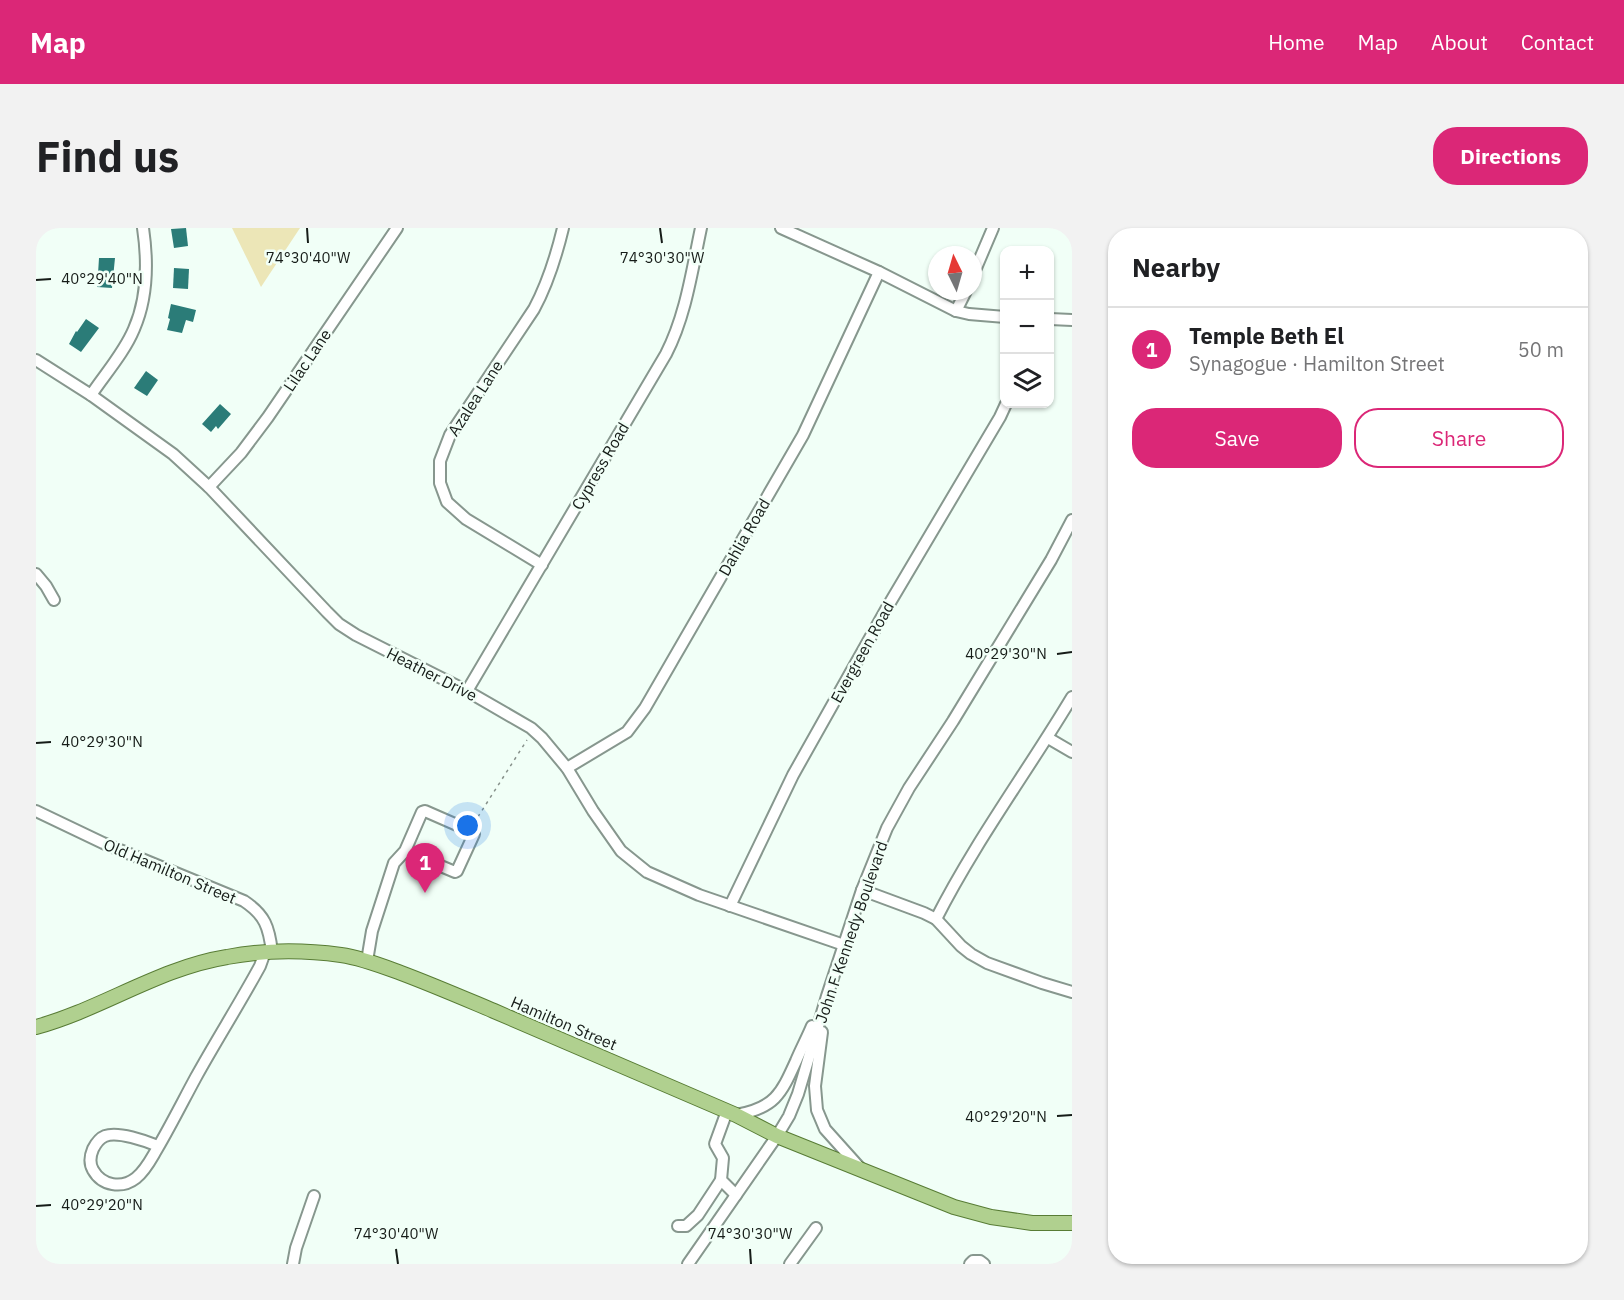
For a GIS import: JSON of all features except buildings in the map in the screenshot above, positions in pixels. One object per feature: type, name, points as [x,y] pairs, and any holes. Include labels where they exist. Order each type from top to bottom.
[{"type":"main road","name":"Hamilton Street","points":[[36,1027],[68,1016],[184,967],[227,957],[268,952],[342,955],[367,961],[425,982],[732,1112],[777,1136],[954,1207],[1032,1222],[1072,1223]]},
{"type":"street","points":[[90,395],[126,345],[138,318],[147,272],[143,228]]},
{"type":"street","name":"Lilac Lane","points":[[209,487],[241,453],[268,417],[398,228]]},
{"type":"street","name":"Azalea Lane","points":[[542,566],[453,509],[447,502],[440,483],[440,461],[450,435],[544,291],[556,259],[563,228]]},
{"type":"street","name":"Cypress Road","points":[[467,691],[674,338],[701,228]]},
{"type":"street","points":[[781,228],[879,272],[956,311],[1000,317]]},
{"type":"street","points":[[982,254],[993,228]]},
{"type":"street","name":"Dahlia Road","points":[[567,768],[627,732],[645,708],[803,435],[879,272]]},
{"type":"street","points":[[956,311],[962,300]]},
{"type":"street","points":[[1054,319],[1072,320]]},
{"type":"street","name":"Heather Drive","points":[[36,360],[173,454],[209,487],[339,624],[467,691],[531,728],[567,768],[621,851],[647,872],[699,895],[844,945]]},
{"type":"street","name":"Evergreen Road","points":[[730,906],[793,775],[1003,408]]},
{"type":"street","name":"John F Kennedy Boulevard","points":[[689,1264],[789,1116],[798,1094],[862,890],[887,828],[909,788],[953,722],[1051,560],[1072,520]]},
{"type":"street","points":[[36,574],[54,600]]},
{"type":"street","points":[[936,919],[989,826],[1072,698]]},
{"type":"street","points":[[1047,738],[1072,752]]},
{"type":"street","points":[[367,961],[372,931],[394,863],[405,851],[422,812],[425,811],[470,830],[474,834],[457,872],[405,851]]},
{"type":"street","name":"Old Hamilton Street","points":[[39,812],[103,843],[244,902],[262,915],[270,933],[268,952]]},
{"type":"street","points":[[862,890],[936,919],[961,946],[987,963],[1042,984],[1072,992]]},
{"type":"street","points":[[158,1146],[117,1135],[106,1135],[96,1143],[90,1165],[94,1173],[104,1182],[118,1185],[135,1179],[145,1170],[268,952]]},
{"type":"street","points":[[678,1226],[686,1226],[698,1215],[721,1180],[723,1158],[715,1144],[732,1112],[752,1112],[765,1105],[780,1092],[789,1078],[827,996]]},
{"type":"street","points":[[827,996],[815,1086],[817,1110],[825,1129],[862,1170]]},
{"type":"street","points":[[721,1180],[736,1195]]},
{"type":"street","points":[[293,1264],[296,1248],[314,1197]]},
{"type":"street","points":[[790,1264],[816,1228]]},
{"type":"street","points":[[970,1264],[972,1261],[980,1261],[984,1264]]},
{"type":"path","points":[[470,830],[527,740]]},
{"type":"shaded area","points":[[232,228],[300,228],[261,287]]},
{"type":"place","name":"Temple Beth El","points":[[425,893]]}]
